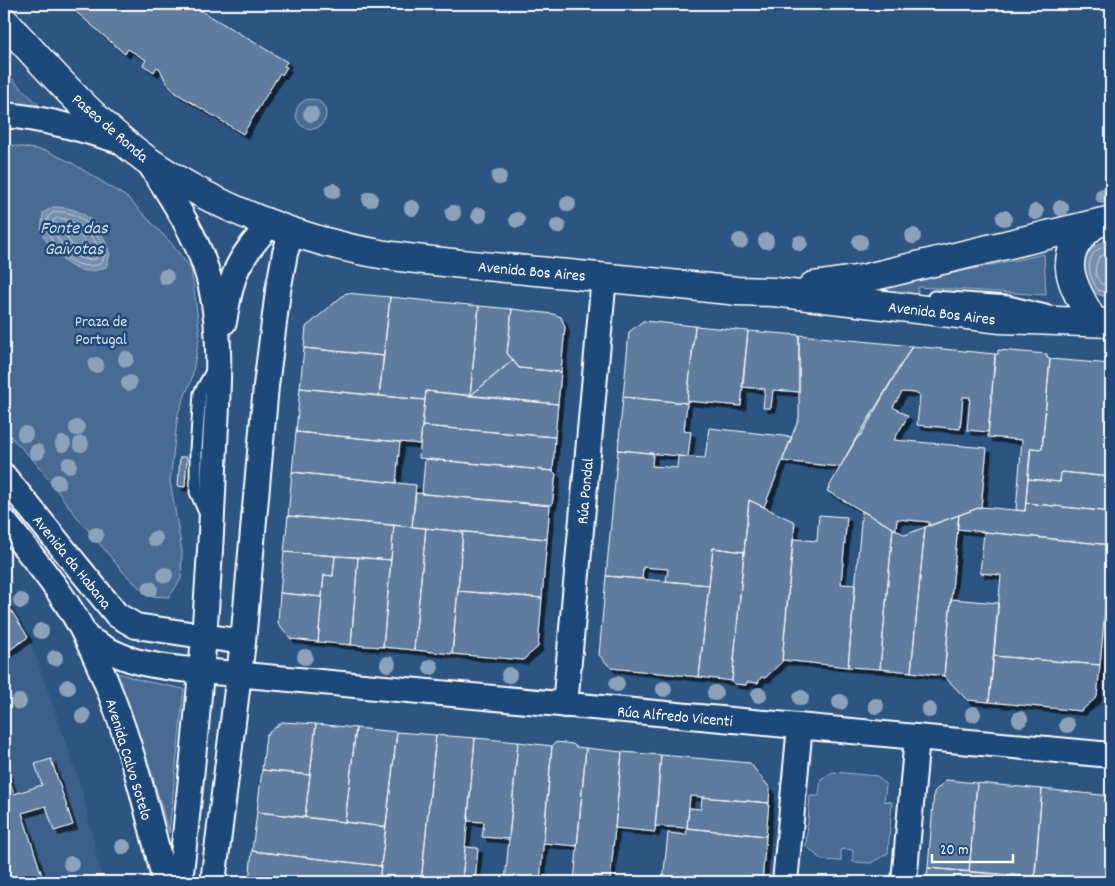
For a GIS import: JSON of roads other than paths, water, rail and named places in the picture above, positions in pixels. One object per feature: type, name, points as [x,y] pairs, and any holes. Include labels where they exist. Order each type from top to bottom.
[{"type":"main road","name":"Paseo de Ronda","points":[[5,30],[124,142],[148,161],[192,188],[282,227]]},
{"type":"main road","name":"Avenida Bos Aires","points":[[774,292],[862,279],[1103,222]]},
{"type":"main road","points":[[1092,322],[1071,280],[1070,264],[1074,248],[1082,234],[1103,222]]},
{"type":"main road","name":"Avenida Bos Aires","points":[[282,227],[378,254],[736,291],[774,292],[1002,319],[1092,322]]},
{"type":"street","points":[[4,115],[30,117],[72,126],[124,142]]},
{"type":"street","points":[[148,161],[183,218],[208,274],[216,322],[218,361],[212,526],[205,638],[180,882]]},
{"type":"street","points":[[213,882],[243,642],[266,386],[276,302],[285,253],[282,227],[250,247],[237,266],[230,283],[218,361]]},
{"type":"street","name":"Rúa Pondal","points":[[565,705],[604,277]]},
{"type":"street","name":"Avenida da Habana","points":[[4,476],[117,615],[136,626],[205,638],[243,642]]},
{"type":"street","name":"Avenida Calvo Sotelo","points":[[4,521],[45,573],[87,638],[126,732],[166,882]]},
{"type":"street","name":"Avenida Calvo Sotelo","points":[[87,638],[113,654],[140,664],[239,675]]},
{"type":"street","name":"Rúa Alfredo Vicenti","points":[[239,675],[1111,755]]},
{"type":"street","points":[[785,882],[800,726]]},
{"type":"street","points":[[904,882],[917,736]]},
{"type":"lane","points":[[934,296],[1009,302],[1092,322]]},
{"type":"water","name":"Fonte das Gaivotas","points":[[53,207],[74,210],[83,214],[97,227],[110,255],[106,267],[85,271],[68,264],[53,250],[41,232],[43,213]]},
{"type":"water","points":[[1111,240],[1111,297],[1099,295],[1090,289],[1085,280],[1084,270],[1085,260],[1091,251],[1099,244]]},
{"type":"park label","name":"Praza de Portugal","points":[[101,329]]}]
